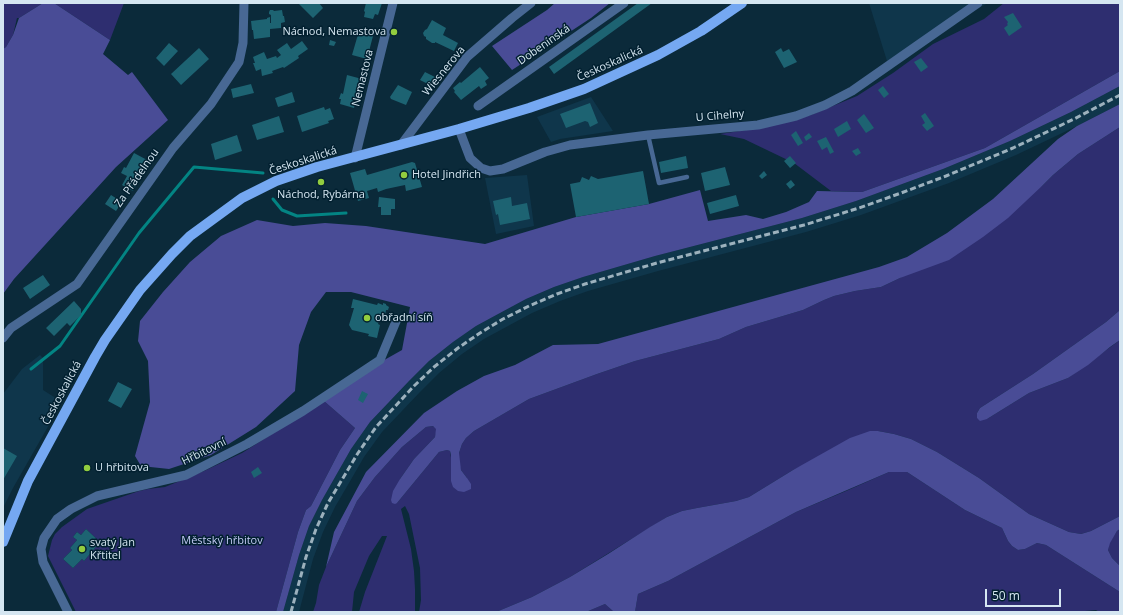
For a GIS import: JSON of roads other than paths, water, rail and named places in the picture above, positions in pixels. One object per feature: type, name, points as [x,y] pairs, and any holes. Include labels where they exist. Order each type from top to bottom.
[{"type":"main road","name":"Českoskalická","points":[[3,542],[28,481],[98,351],[140,290],[190,236],[242,198],[276,181],[317,167],[459,130],[577,91],[619,74],[658,55],[701,31],[742,3]]},
{"type":"street","name":"Za Přádelnou","points":[[3,338],[11,328],[77,284],[174,148],[212,104],[239,62],[243,43],[244,3]]},
{"type":"street","name":"Nemastova","points":[[355,158],[393,3]]},
{"type":"street","name":"Wiesnerova","points":[[401,145],[467,58],[531,3]]},
{"type":"street","name":"Dobenínská","points":[[478,106],[624,3]]},
{"type":"street","name":"U Cihelny","points":[[459,130],[470,158],[481,168],[490,171],[503,169],[545,152],[570,144],[758,125],[796,116],[825,105],[852,91],[978,3]]},
{"type":"street","name":"Hřbitovní","points":[[68,612],[43,562],[41,549],[44,538],[57,519],[97,496],[186,475],[253,441],[303,411],[380,360],[396,319]]},
{"type":"lane","points":[[648,135],[659,183],[687,177]]},
{"type":"waterway","points":[[31,369],[60,346],[139,233],[194,167],[263,173]]},
{"type":"waterway","points":[[273,199],[282,210],[297,216],[346,213]]},
{"type":"railway","points":[[291,612],[306,557],[316,529],[328,503],[358,453],[376,427],[414,386],[434,367],[480,333],[529,306],[585,284],[657,263],[804,225],[901,193],[1013,148],[1120,95]]},
{"type":"place","name":"Náchod, Nemastova","points":[[394,32]]},
{"type":"place","name":"Hotel Jindřich","points":[[404,175]]},
{"type":"place","name":"Náchod, Rybárna","points":[[321,182]]},
{"type":"place","name":"obřadní síň","points":[[367,318]]},
{"type":"place","name":"U hřbitova","points":[[87,468]]},
{"type":"place","name":"svatý Jan Křtitel","points":[[82,549]]},
{"type":"park label","name":"Městský hřbitov","points":[[222,541]]}]
